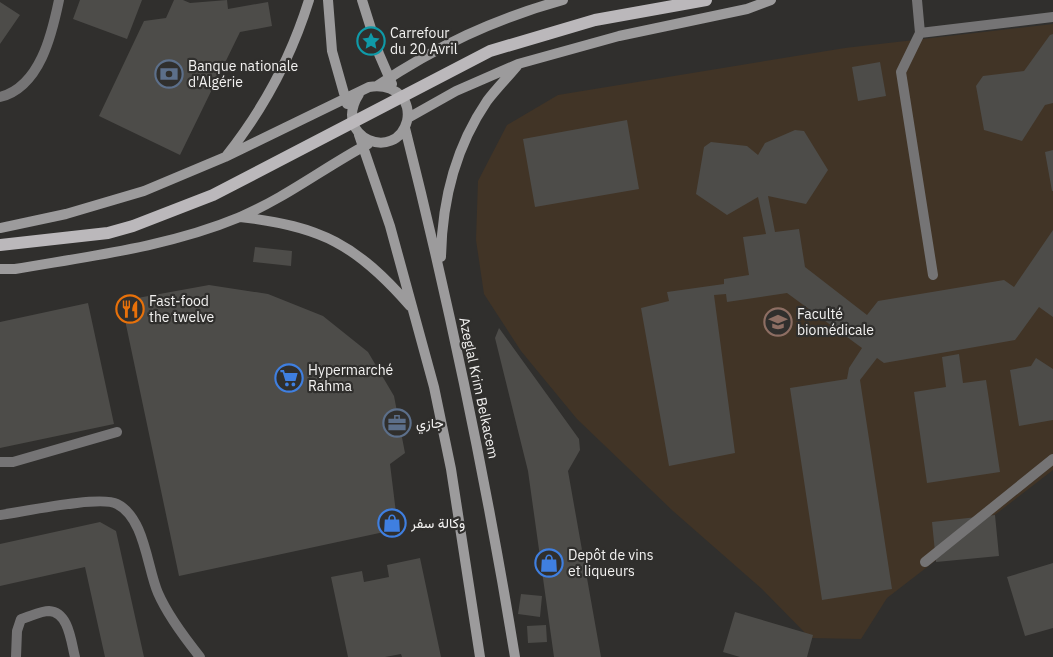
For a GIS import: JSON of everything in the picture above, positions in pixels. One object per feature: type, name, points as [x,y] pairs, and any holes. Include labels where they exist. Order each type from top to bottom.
[{"type":"main road","points":[[225,157],[268,97],[286,64],[309,0]]},
{"type":"main road","points":[[328,0],[332,51],[352,114],[353,123],[368,144],[434,387],[451,469],[480,657]]},
{"type":"main road","points":[[362,0],[379,54],[396,91],[405,103],[406,123]]},
{"type":"main road","points":[[377,86],[435,50],[490,23],[563,0]]},
{"type":"main road","points":[[0,245],[108,233],[133,226],[213,195],[490,51],[595,20],[706,0]]},
{"type":"main road","points":[[0,269],[15,269],[142,248],[240,217],[368,144],[390,141],[399,136],[406,123],[456,91],[518,64],[619,36],[747,9],[771,0]]},
{"type":"main road","points":[[441,270],[442,226],[450,182],[465,140],[487,101],[518,64]]},
{"type":"main road","points":[[0,228],[66,214],[144,191],[225,157],[359,94],[369,87],[387,87],[396,91]]},
{"type":"main road","points":[[352,114],[359,94]]},
{"type":"main road","name":"Azeglal Krim Belkacem","points":[[406,123],[441,270],[479,454],[514,657]]},
{"type":"main road","points":[[240,217],[281,221],[320,233],[356,254],[388,280],[413,309]]},
{"type":"street","points":[[0,97],[8,95],[30,77],[52,37],[59,0]]},
{"type":"street","points":[[917,0],[920,32],[901,72],[933,275]]},
{"type":"street","points":[[920,32],[1053,18]]},
{"type":"street","points":[[0,462],[13,462],[117,432]]},
{"type":"street","points":[[925,562],[1053,459]]},
{"type":"street","points":[[0,515],[94,502],[117,504],[128,514],[142,537],[158,593],[181,633],[200,657]]},
{"type":"street","points":[[16,657],[17,631],[21,619],[49,611],[59,615],[67,626],[75,657]]},
{"type":"shaded area","name":"Faculté biomédicale","points":[[1053,24],[1053,470],[887,598],[861,639],[810,638],[762,589],[673,511],[577,419],[521,351],[484,294],[476,240],[478,181],[507,125],[558,95],[845,48]]},
{"type":"building","points":[[80,0],[142,0],[127,39],[73,19]]},
{"type":"building","name":"Banque nationale d'Algérie","points":[[174,0],[183,0],[190,3],[227,0],[228,9],[268,2],[272,26],[240,32],[180,155],[99,116],[144,21],[166,18]]},
{"type":"building","points":[[0,2],[20,15],[0,44]]},
{"type":"building","points":[[1053,34],[1053,103],[1045,105],[1022,141],[984,130],[976,86],[983,76],[1024,71],[1050,35]]},
{"type":"building","points":[[880,62],[886,96],[858,101],[852,67]]},
{"type":"building","points":[[627,120],[639,189],[535,207],[523,139]]},
{"type":"building","points":[[795,130],[804,131],[828,170],[806,204],[768,196],[775,232],[799,229],[805,267],[867,315],[878,301],[1004,280],[1014,287],[1053,230],[1053,317],[1039,307],[1015,340],[884,363],[877,358],[860,380],[892,589],[822,600],[790,388],[847,379],[849,368],[862,348],[787,293],[727,302],[726,294],[714,295],[735,453],[669,466],[641,308],[669,301],[667,292],[724,284],[724,279],[749,275],[743,237],[766,234],[758,197],[727,215],[696,194],[704,147],[711,142],[747,146],[758,155],[765,143]]},
{"type":"building","points":[[1053,150],[1053,191],[1052,191],[1045,152]]},
{"type":"building","points":[[255,247],[292,251],[291,266],[253,262]]},
{"type":"building","points":[[209,285],[268,294],[323,316],[368,352],[394,396],[405,453],[390,464],[398,529],[179,576],[121,301]]},
{"type":"building","points":[[88,303],[114,424],[0,448],[0,322]]},
{"type":"building","points":[[499,328],[579,439],[580,450],[568,471],[601,657],[554,657],[528,471],[495,338]]},
{"type":"building","points":[[959,354],[963,383],[986,380],[1000,472],[927,483],[914,392],[946,387],[942,357]]},
{"type":"building","points":[[1036,358],[1053,369],[1053,420],[1019,426],[1010,370],[1031,366]]},
{"type":"building","points":[[995,515],[999,556],[936,562],[932,522]]},
{"type":"building","points":[[100,522],[116,531],[144,657],[105,657],[85,567],[0,586],[0,544]]},
{"type":"building","points":[[420,558],[441,657],[402,657],[401,654],[385,657],[348,657],[331,577],[362,571],[364,582],[389,577],[387,565]]},
{"type":"building","points":[[1053,563],[1053,628],[1025,636],[1007,577]]},
{"type":"building","points":[[521,594],[542,596],[540,617],[518,614]]},
{"type":"building","points":[[735,612],[813,635],[807,657],[740,657],[723,652]]},
{"type":"building","points":[[546,625],[547,642],[528,643],[527,626]]},
{"type":"place","name":"Carrefour du 20 Avril","points":[[371,41]]},
{"type":"place","name":"Banque nationale d'Algérie","points":[[169,74]]},
{"type":"place","name":"Fast-food the twelve","points":[[130,309]]},
{"type":"place","name":"Faculté biomédicale","points":[[778,322]]},
{"type":"place","name":"Hypermarché Rahma","points":[[289,378]]},
{"type":"place","name":"جازي","points":[[397,423]]},
{"type":"place","name":"وكالة سفر","points":[[392,523]]},
{"type":"place","name":"Depôt de vins et liqueurs","points":[[549,563]]}]
